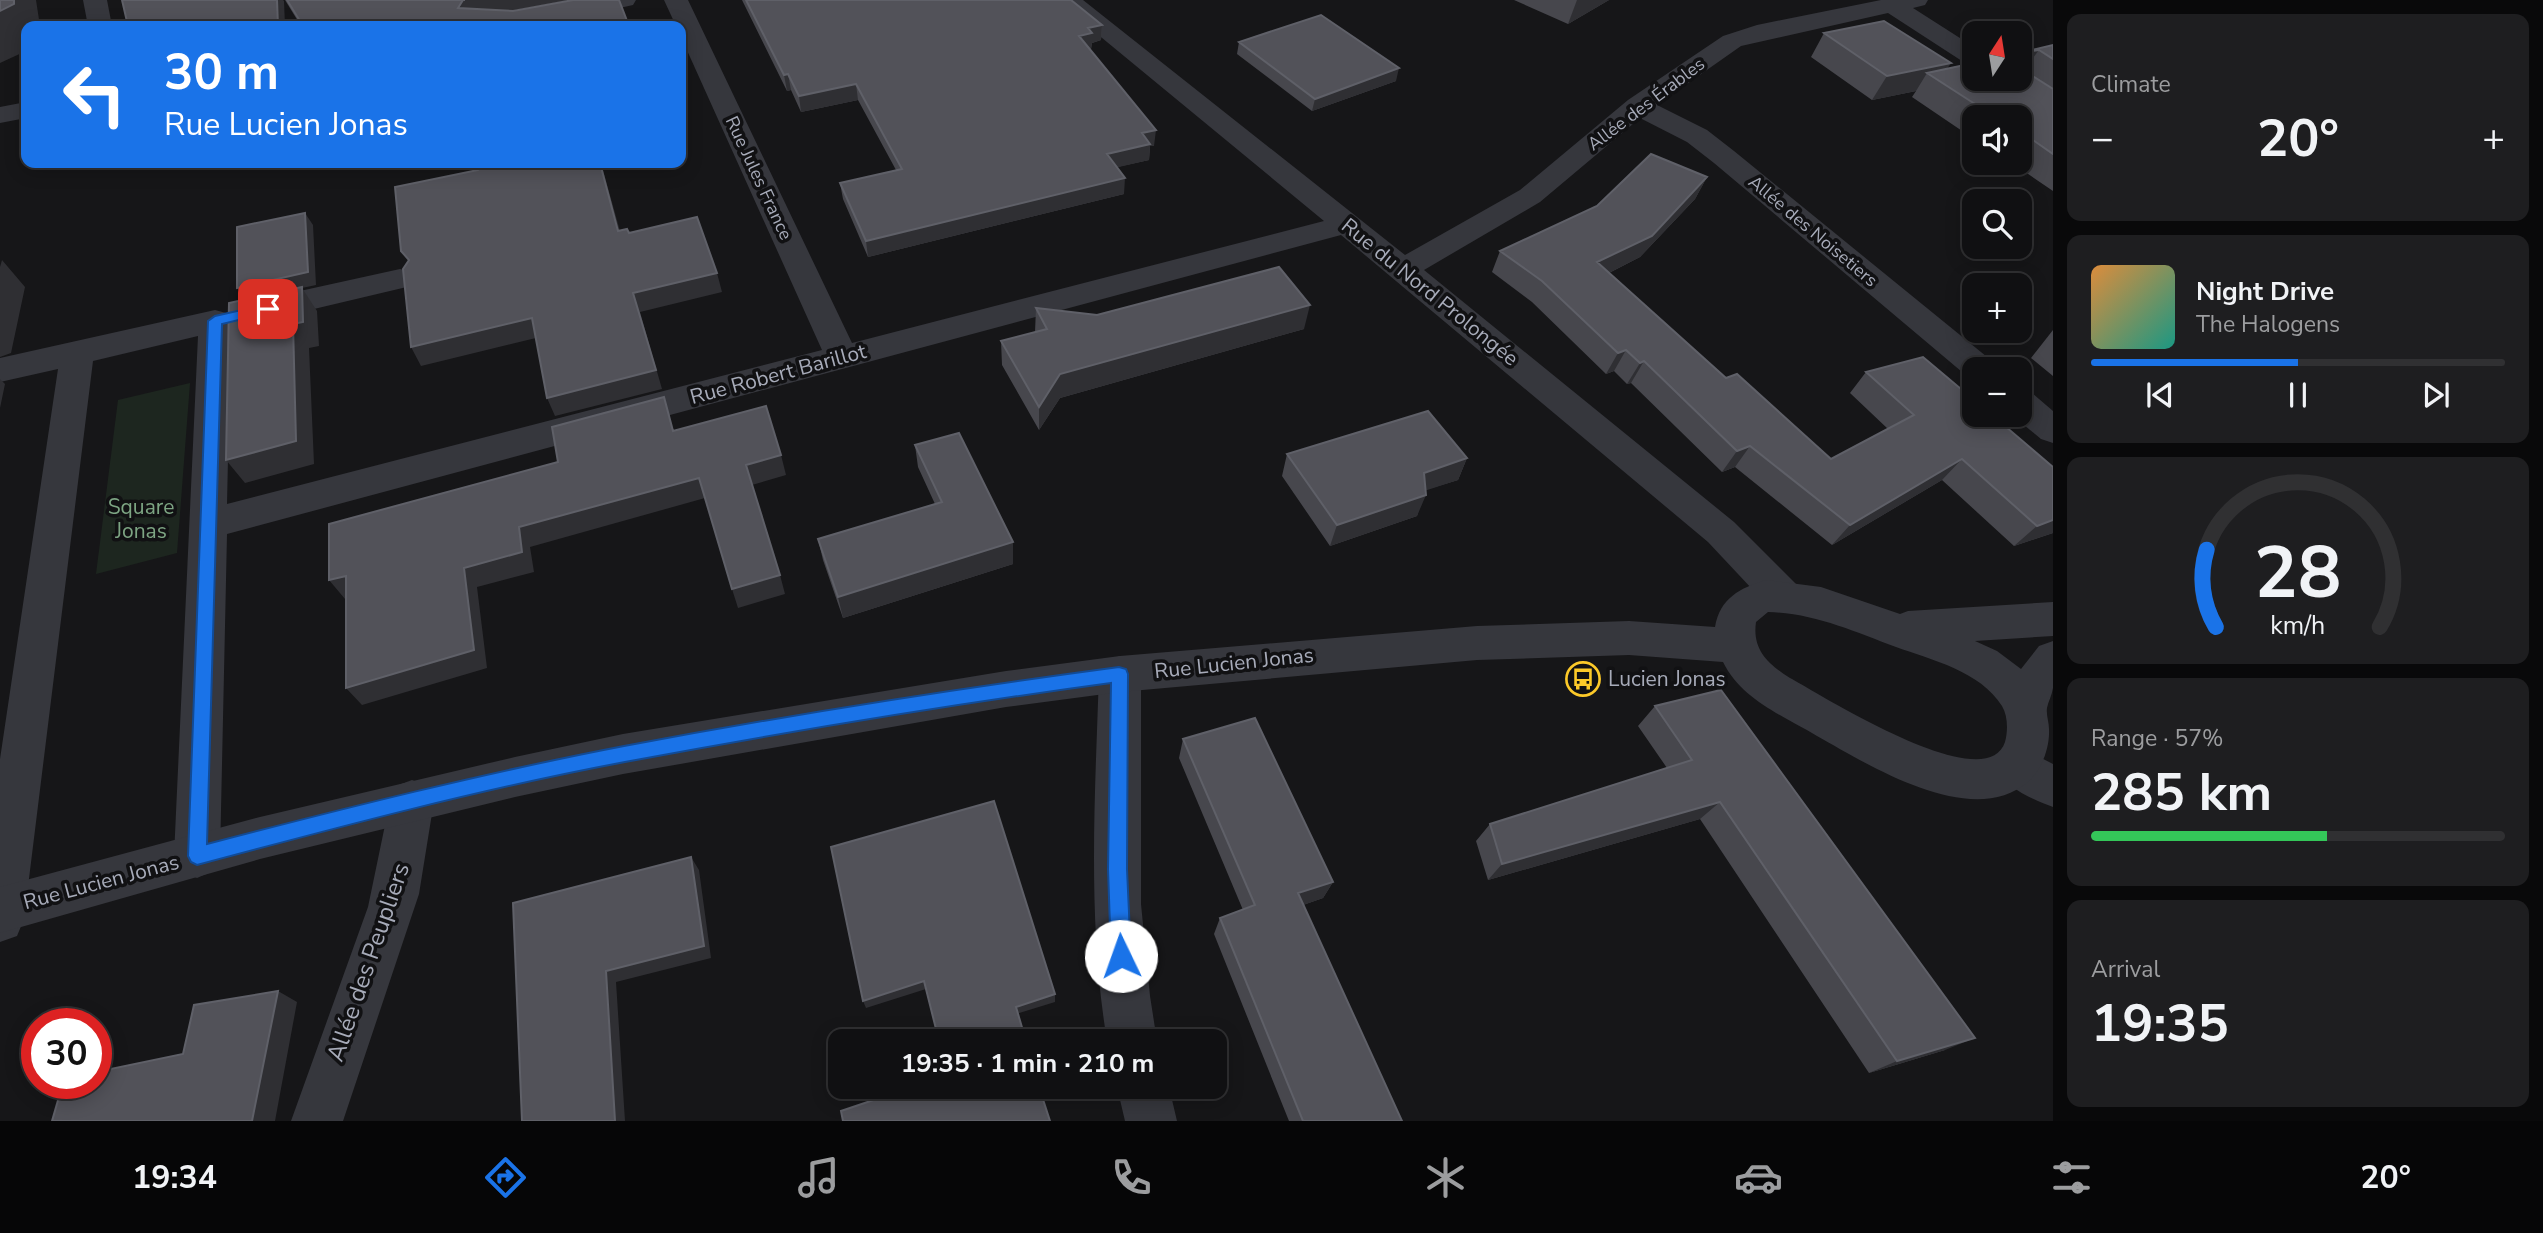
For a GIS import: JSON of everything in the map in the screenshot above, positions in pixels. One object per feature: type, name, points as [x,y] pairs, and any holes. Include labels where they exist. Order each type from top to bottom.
[{"type":"street","points":[[95,0],[99,21]]},
{"type":"street","points":[[508,21],[624,0]]},
{"type":"street","name":"Rue Jules France","points":[[676,0],[686,21]]},
{"type":"street","name":"Rue du Nord Prolongée","points":[[1068,0],[1403,269],[1721,532],[1782,595]]},
{"type":"street","points":[[1904,3],[1962,49]]},
{"type":"street","name":"Allée des Érables","points":[[1403,269],[1531,196],[1638,106],[1732,41],[1757,33],[1904,3]]},
{"type":"street","name":"Rue Jules France","points":[[686,22],[842,357]]},
{"type":"street","name":"Allée des Noisetiers","points":[[1638,106],[1678,125],[1712,147],[1966,357]]},
{"type":"street","points":[[0,115],[21,111]]},
{"type":"street","name":"Rue Robert Barillot","points":[[208,524],[1347,224]]},
{"type":"street","points":[[0,370],[400,279]]},
{"type":"street","points":[[197,856],[215,321]]},
{"type":"street","points":[[0,913],[77,353]]},
{"type":"street","points":[[2032,412],[2053,430]]},
{"type":"street","points":[[1766,596],[1797,596],[1891,628],[1982,663],[2010,685],[2025,710],[2028,743],[2016,765],[1995,776],[1973,779],[1953,778],[1908,764],[1762,683],[1742,660],[1736,646],[1737,621],[1745,605],[1766,596]]},
{"type":"street","points":[[1891,628],[2053,619]]},
{"type":"street","name":"Rue Lucien Jonas","points":[[0,913],[260,838],[412,801],[623,754],[981,693],[1119,674],[1342,652],[1536,639],[1629,638],[1736,646]]},
{"type":"street","points":[[2025,710],[2033,687],[2053,659]]},
{"type":"street","points":[[1119,674],[1118,902],[1124,996],[1130,1029]]},
{"type":"street","points":[[2016,765],[2053,786]]},
{"type":"street","name":"Allée des Peupliers","points":[[317,1121],[337,1053],[392,905],[406,848],[412,801]]},
{"type":"street","points":[[1146,1099],[1152,1121]]},
{"type":"green space","name":"Square Jonas","points":[[190,383],[177,553],[96,574],[118,400]]},
{"type":"building","points":[[0,0],[14,0],[14,4],[0,11]]},
{"type":"building","points":[[122,0],[277,0],[278,21],[127,21]]},
{"type":"building","points":[[287,0],[463,0],[458,8],[513,11],[573,0],[619,0],[627,21],[300,21]]},
{"type":"building","points":[[746,0],[1071,0],[1102,25],[1088,28],[1092,33],[1079,36],[1156,130],[1142,133],[1150,144],[1107,154],[1125,178],[866,241],[840,183],[902,169],[856,84],[799,96],[788,74],[784,75]]},
{"type":"building","points":[[1321,15],[1399,68],[1315,99],[1239,42]]},
{"type":"building","points":[[1884,21],[1951,63],[1887,76],[1824,33]]},
{"type":"building","points":[[2053,45],[2053,59],[2039,50],[2032,50]]},
{"type":"building","points":[[1962,66],[1962,91],[2032,91],[2032,76],[2053,89],[2053,154],[2032,139],[2032,105],[1977,105],[1927,73]]},
{"type":"building","points":[[1651,154],[1707,177],[1652,236],[1597,262],[1726,378],[1737,374],[1831,459],[1914,415],[1866,372],[1923,357],[1962,390],[1962,427],[2006,427],[2053,467],[2053,520],[2037,526],[1962,459],[1850,525],[1750,446],[1737,451],[1644,361],[1640,363],[1626,350],[1618,353],[1542,281],[1500,251],[1597,206]]},
{"type":"building","points":[[601,168],[618,231],[627,229],[629,233],[697,217],[717,273],[633,293],[656,370],[547,398],[532,318],[411,347],[403,269],[409,260],[401,251],[395,187],[478,170]]},
{"type":"building","points":[[305,213],[308,272],[237,288],[237,227]]},
{"type":"building","points":[[1279,267],[1310,305],[1060,374],[1039,407],[1001,341],[1047,329],[1036,308],[1097,315]]},
{"type":"building","points":[[302,287],[303,322],[293,324],[296,441],[226,460],[229,303]]},
{"type":"building","points":[[664,397],[673,431],[766,406],[781,455],[746,465],[780,575],[732,589],[699,478],[519,527],[522,552],[464,568],[474,650],[346,688],[346,576],[329,580],[329,524],[558,462],[552,427]]},
{"type":"building","points":[[1428,411],[1467,458],[1424,473],[1426,495],[1337,525],[1287,454]]},
{"type":"building","points":[[959,433],[1013,542],[838,597],[818,539],[942,502],[915,445]]},
{"type":"building","points":[[1721,690],[1975,1038],[1897,1061],[1720,802],[1502,864],[1490,824],[1692,760],[1655,706]]},
{"type":"building","points":[[1255,718],[1333,882],[1298,893],[1402,1121],[1303,1121],[1220,918],[1255,905],[1183,739]]},
{"type":"building","points":[[994,801],[1055,994],[1016,1007],[1022,1029],[936,1029],[924,981],[863,1001],[831,847]]},
{"type":"building","points":[[691,857],[704,946],[606,971],[615,1121],[522,1121],[513,903]]},
{"type":"building","points":[[278,991],[252,1121],[52,1121],[58,1099],[112,1099],[112,1069],[183,1054],[194,1005]]},
{"type":"building","points":[[876,1099],[1043,1099],[1050,1121],[843,1121],[841,1111]]},
{"type":"place","name":"Lucien Jonas","points":[[1583,679]]},
{"type":"route","points":[[268,309],[215,321],[197,856],[349,816],[623,754],[981,693],[1119,674],[1117,869],[1121,956]]}]
